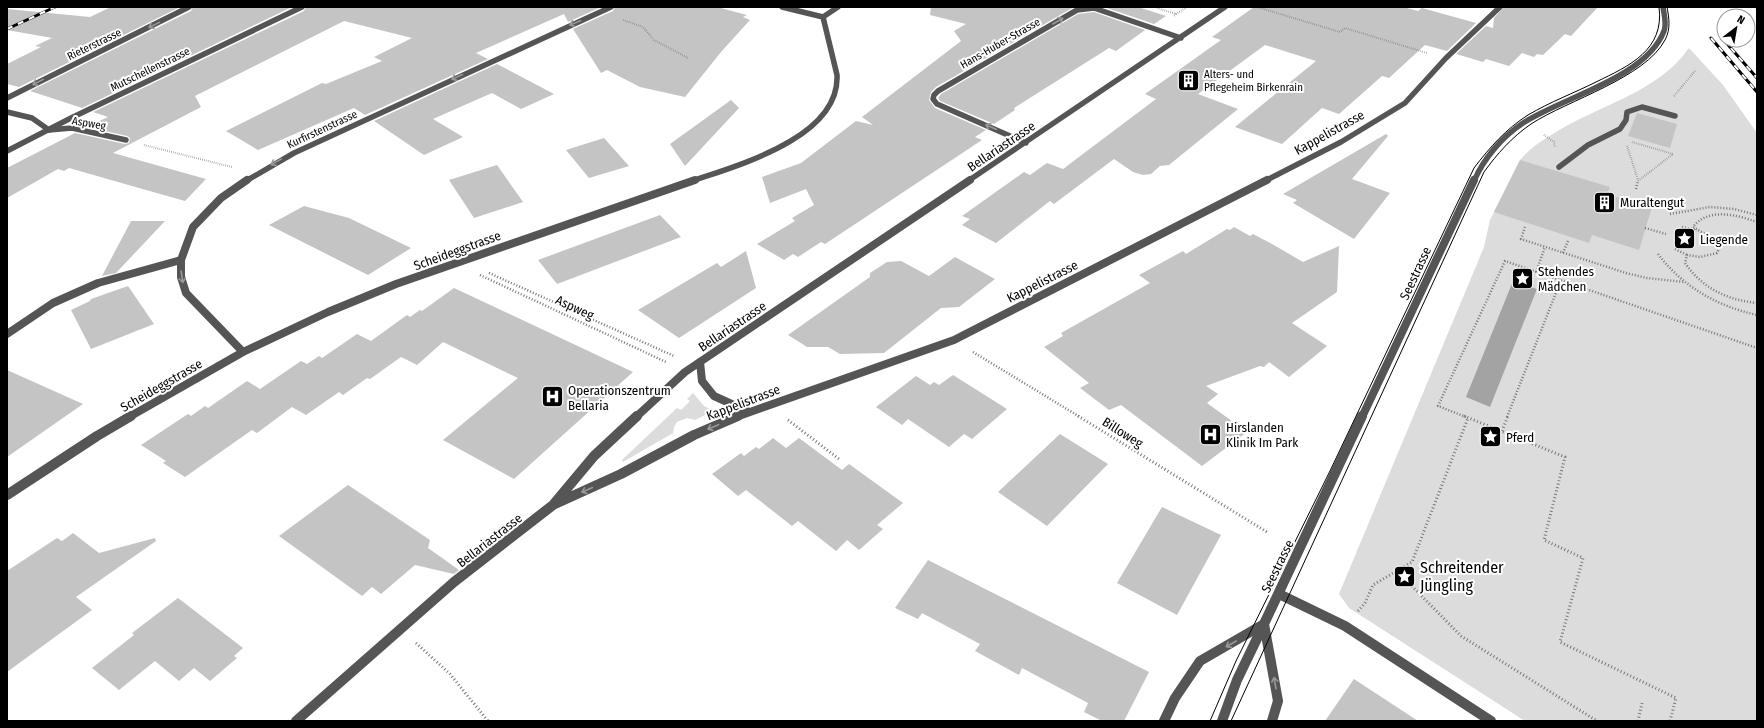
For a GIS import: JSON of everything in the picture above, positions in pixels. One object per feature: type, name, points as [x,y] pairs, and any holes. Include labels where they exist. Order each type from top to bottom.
[{"type":"street","name":"Rieterstrasse","points":[[7,98],[189,7]]},
{"type":"street","name":"Mutschellenstrasse","points":[[7,151],[302,7]]},
{"type":"street","name":"Kurfirstenstrasse","points":[[242,352],[186,292],[181,277],[180,260],[193,227],[221,198],[256,173],[294,153],[611,7]]},
{"type":"street","points":[[782,7],[823,17],[838,7]]},
{"type":"street","name":"Bellariastrasse","points":[[296,721],[454,582],[553,505],[594,456],[685,372],[1026,143],[1225,7]]},
{"type":"street","name":"Seestrasse","points":[[1222,721],[1238,680],[1264,624],[1479,170],[1495,147],[1524,122],[1620,75],[1644,60],[1658,44],[1664,31],[1665,20],[1663,7]]},
{"type":"street","name":"Hans-Huber-Strasse","points":[[1026,143],[937,104],[933,99],[934,95],[938,91],[1077,10],[1094,8],[1181,38]]},
{"type":"street","name":"Kappelistrasse","points":[[553,505],[621,474],[694,435],[749,412],[961,337],[1341,142],[1405,103],[1446,58],[1497,8]]},
{"type":"street","name":"Scheideggstrasse","points":[[7,495],[97,436],[242,352],[328,312],[396,284],[752,160],[785,144],[811,124],[825,110],[832,98],[837,84],[836,69],[823,17]]},
{"type":"street","points":[[1559,167],[1573,154],[1594,141],[1614,134],[1626,122],[1628,112],[1642,107],[1675,116]]},
{"type":"street","points":[[7,112],[32,118],[49,130]]},
{"type":"street","name":"Aspweg","points":[[49,130],[72,128],[126,140]]},
{"type":"street","points":[[7,334],[53,303],[98,283],[180,260]]},
{"type":"street","points":[[700,362],[702,381],[714,396],[749,412]]},
{"type":"street","points":[[1279,594],[1345,626],[1491,721]]},
{"type":"street","points":[[1164,721],[1175,698],[1200,661],[1264,624],[1278,701],[1272,721]]},
{"type":"path","points":[[1176,14],[1187,7]]},
{"type":"path","points":[[1257,7],[1340,32],[1344,28],[1446,58]]},
{"type":"path","points":[[1753,7],[1757,8]]},
{"type":"path","points":[[623,20],[643,28],[654,40],[688,58]]},
{"type":"path","points":[[1674,96],[1695,71]]},
{"type":"path","points":[[1636,189],[1638,180],[1626,140],[1673,154],[1638,180]]},
{"type":"path","points":[[152,148],[222,165]]},
{"type":"path","points":[[1670,214],[1696,208],[1721,208],[1757,215]]},
{"type":"path","points":[[1676,249],[1687,256],[1710,256],[1717,253],[1719,249],[1710,237],[1693,227],[1695,221],[1704,216],[1718,215],[1739,217],[1757,222]]},
{"type":"path","points":[[1525,227],[1521,239],[1626,273],[1647,278],[1684,282]]},
{"type":"path","points":[[1682,227],[1698,230]]},
{"type":"path","points":[[1645,228],[1666,234]]},
{"type":"path","points":[[1563,253],[1568,241]]},
{"type":"path","points":[[1536,272],[1545,247]]},
{"type":"path","points":[[1658,254],[1663,262],[1684,282],[1713,300],[1740,312],[1757,315]]},
{"type":"path","points":[[1687,256],[1685,263],[1690,272],[1703,283],[1719,293],[1745,302],[1757,303]]},
{"type":"path","points":[[1670,721],[1676,698],[1560,642],[1583,558],[1544,540],[1565,457],[1438,406],[1505,261],[1757,348]]},
{"type":"path","name":"Aspweg","points":[[475,273],[672,365]]},
{"type":"path","name":"Aspweg","points":[[491,274],[669,354]]},
{"type":"path","points":[[1502,432],[1561,280]]},
{"type":"path","name":"Billoweg","points":[[969,350],[1268,532]]},
{"type":"path","points":[[783,416],[840,459]]},
{"type":"path","points":[[1345,626],[1365,603],[1373,585],[1412,562],[1468,418]]},
{"type":"path","points":[[1397,571],[1461,636],[1597,721]]},
{"type":"path","points":[[414,641],[450,674],[488,721]]},
{"type":"path","points":[[1638,721],[1642,703]]},
{"type":"shaded area","name":"Muraltengut","points":[[1689,48],[1723,85],[1757,133],[1757,721],[1525,721],[1349,608],[1339,594],[1484,247],[1490,220],[1520,160],[1531,149],[1551,135],[1644,88],[1676,63]]},
{"type":"shaded area","points":[[1513,281],[1537,289],[1490,407],[1466,397]]},
{"type":"shaded area","points":[[693,393],[704,406],[713,411],[695,420],[687,418],[677,422],[673,433],[623,462],[622,460],[677,408],[681,410],[690,401],[687,399]]},
{"type":"building","points":[[111,7],[180,7],[19,87],[7,84],[7,64],[41,47],[35,46],[52,38],[7,30],[7,9],[90,17]]},
{"type":"building","points":[[193,7],[292,7],[82,108],[30,91],[191,11]]},
{"type":"building","points":[[306,7],[601,7],[568,22],[564,14],[476,53],[488,59],[365,115],[354,108],[258,150],[226,131],[322,83],[326,84],[382,61],[374,57],[412,38],[344,21],[195,96],[201,107],[113,153],[206,179],[185,201],[69,168],[64,171],[58,169],[7,198],[7,168],[75,133],[125,144],[129,143],[130,138],[127,136],[87,127],[108,117],[93,112],[304,11]]},
{"type":"building","points":[[615,7],[717,7],[747,15],[743,17],[750,20],[721,52],[685,97],[640,87],[607,70],[601,73],[573,29],[613,11]]},
{"type":"building","points":[[931,7],[1074,7],[936,87],[931,92],[929,100],[935,108],[986,130],[975,137],[982,140],[825,244],[821,242],[798,257],[793,254],[784,260],[757,244],[795,221],[792,218],[814,205],[806,189],[770,203],[762,177],[801,163],[856,121],[873,125],[862,117],[961,41],[954,31],[966,24],[930,15]]},
{"type":"building","points":[[1104,7],[1138,7],[1166,16],[1154,24]]},
{"type":"building","points":[[1254,7],[1403,7],[1418,11],[1422,8],[1476,23],[1447,51],[1425,45],[1389,78],[1382,76],[1339,114],[1322,108],[1282,144],[1235,127],[1316,61],[1265,45],[1198,94],[1238,109],[1169,165],[1160,166],[1151,174],[1143,175],[1133,172],[1114,159],[1054,204],[1050,201],[996,243],[962,225],[970,219],[962,216],[1024,172],[1030,175],[1047,163],[1063,169],[1156,99],[1145,94],[1221,40],[1212,37]]},
{"type":"building","points":[[1504,7],[1598,7],[1571,36],[1565,34],[1543,55],[1537,54],[1534,57],[1522,53],[1509,66],[1486,59],[1483,62],[1456,54],[1486,26],[1493,28],[1494,18]]},
{"type":"building","points":[[1094,12],[1145,30],[1116,51],[1109,48],[1014,108],[1015,110],[994,124],[940,101],[938,98],[941,94],[1078,14]]},
{"type":"building","points":[[497,64],[554,94],[521,109],[492,93],[433,119],[463,137],[424,155],[374,121]]},
{"type":"building","points":[[731,100],[739,108],[685,166],[670,144]]},
{"type":"building","points":[[1637,113],[1677,124],[1670,148],[1628,136]]},
{"type":"building","points":[[1386,134],[1388,136],[1352,179],[1390,193],[1354,239],[1293,203],[1297,200],[1283,194]]},
{"type":"building","points":[[604,138],[629,166],[589,178],[566,150]]},
{"type":"building","name":"Muraltengut","points":[[1520,160],[1610,187],[1607,194],[1652,207],[1639,250],[1592,235],[1589,243],[1494,212]]},
{"type":"building","points":[[497,165],[523,202],[474,218],[449,180]]},
{"type":"building","points":[[304,206],[349,218],[411,248],[368,275],[269,225]]},
{"type":"building","points":[[660,215],[681,237],[557,284],[538,260]]},
{"type":"building","points":[[131,221],[165,221],[116,273],[102,276]]},
{"type":"building","points":[[1234,227],[1250,236],[1253,234],[1303,262],[1339,246],[1337,292],[1292,323],[1327,346],[1289,377],[1269,362],[1264,367],[1260,366],[1206,386],[1218,394],[1207,403],[1247,432],[1202,466],[1121,405],[1109,410],[1080,388],[1089,383],[1044,347],[1063,336],[1061,333],[1150,283],[1139,275],[1183,251],[1186,254],[1227,229],[1230,230]]},
{"type":"building","points":[[746,251],[756,288],[679,338],[638,310],[717,263],[721,267]]},
{"type":"building","points":[[955,257],[995,279],[959,307],[941,308],[884,353],[840,354],[828,347],[807,347],[788,335],[870,277],[870,273],[887,262],[901,261],[929,276]]},
{"type":"building","points":[[128,286],[154,324],[91,349],[71,310],[90,301],[91,299]]},
{"type":"building","points":[[454,288],[633,372],[514,479],[443,440],[518,378],[443,342],[417,365],[401,357],[370,379],[367,378],[343,395],[339,392],[306,415],[292,407],[257,433],[252,430],[185,477],[163,463],[166,461],[141,445],[188,414],[191,416],[205,406],[208,408],[247,381],[260,389],[301,361],[307,364],[319,356],[322,358],[357,334],[371,341],[407,315],[410,317],[420,310],[422,311]]},
{"type":"building","points":[[7,370],[83,404],[7,457]]},
{"type":"building","points":[[953,375],[1007,409],[972,439],[964,434],[949,447],[908,419],[902,425],[876,407],[916,376],[930,385],[934,382],[939,385]]},
{"type":"building","points":[[1060,434],[1108,464],[1047,526],[998,492]]},
{"type":"building","points":[[773,438],[786,448],[799,438],[842,470],[849,464],[903,503],[877,525],[883,529],[859,550],[847,540],[836,551],[798,521],[792,526],[746,490],[738,496],[712,474],[741,453],[744,456],[756,447],[759,449]]},
{"type":"building","points":[[348,485],[430,540],[428,548],[459,570],[454,574],[415,565],[381,594],[372,587],[362,596],[279,536]]},
{"type":"building","points":[[1162,507],[1221,535],[1177,615],[1117,583]]},
{"type":"building","points":[[73,533],[99,553],[155,538],[156,541],[76,597],[92,610],[7,672],[7,571],[57,538],[62,541]]},
{"type":"building","points":[[928,560],[1149,672],[1124,721],[1102,721],[1084,712],[1088,703],[1022,668],[1019,675],[975,651],[980,644],[922,613],[918,619],[895,608]]},
{"type":"building","points":[[178,598],[243,648],[234,656],[237,658],[210,681],[194,668],[179,681],[155,661],[119,690],[92,668],[134,635],[132,633]]},
{"type":"building","points":[[1354,679],[1418,721],[1325,721]]},
{"type":"tram line","points":[[1210,721],[1236,661],[1329,473],[1474,168],[1499,139],[1528,115],[1621,70],[1642,55],[1656,35],[1659,22],[1659,7]]},
{"type":"tram line","points":[[1231,721],[1484,172],[1505,146],[1517,134],[1531,124],[1624,77],[1641,66],[1655,54],[1667,36],[1669,28],[1667,7]]},
{"type":"railway","points":[[7,29],[55,7]]},
{"type":"railway","points":[[1711,38],[1757,92]]},
{"type":"railway","points":[[1731,48],[1757,78]]},
{"type":"place","name":"Alters- und Pflegeheim Birkenrain","points":[[1188,80]]},
{"type":"place","name":"Muraltengut","points":[[1605,202]]},
{"type":"place","name":"Liegende","points":[[1684,239]]},
{"type":"place","name":"Stehendes Mädchen","points":[[1522,278]]},
{"type":"place","name":"Operationszentrum Bellaria","points":[[553,397]]},
{"type":"place","name":"Hirslanden Klinik Im Park","points":[[1211,434]]},
{"type":"place","name":"Pferd","points":[[1491,437]]},
{"type":"place","name":"Schreitender Jüngling","points":[[1405,576]]}]
